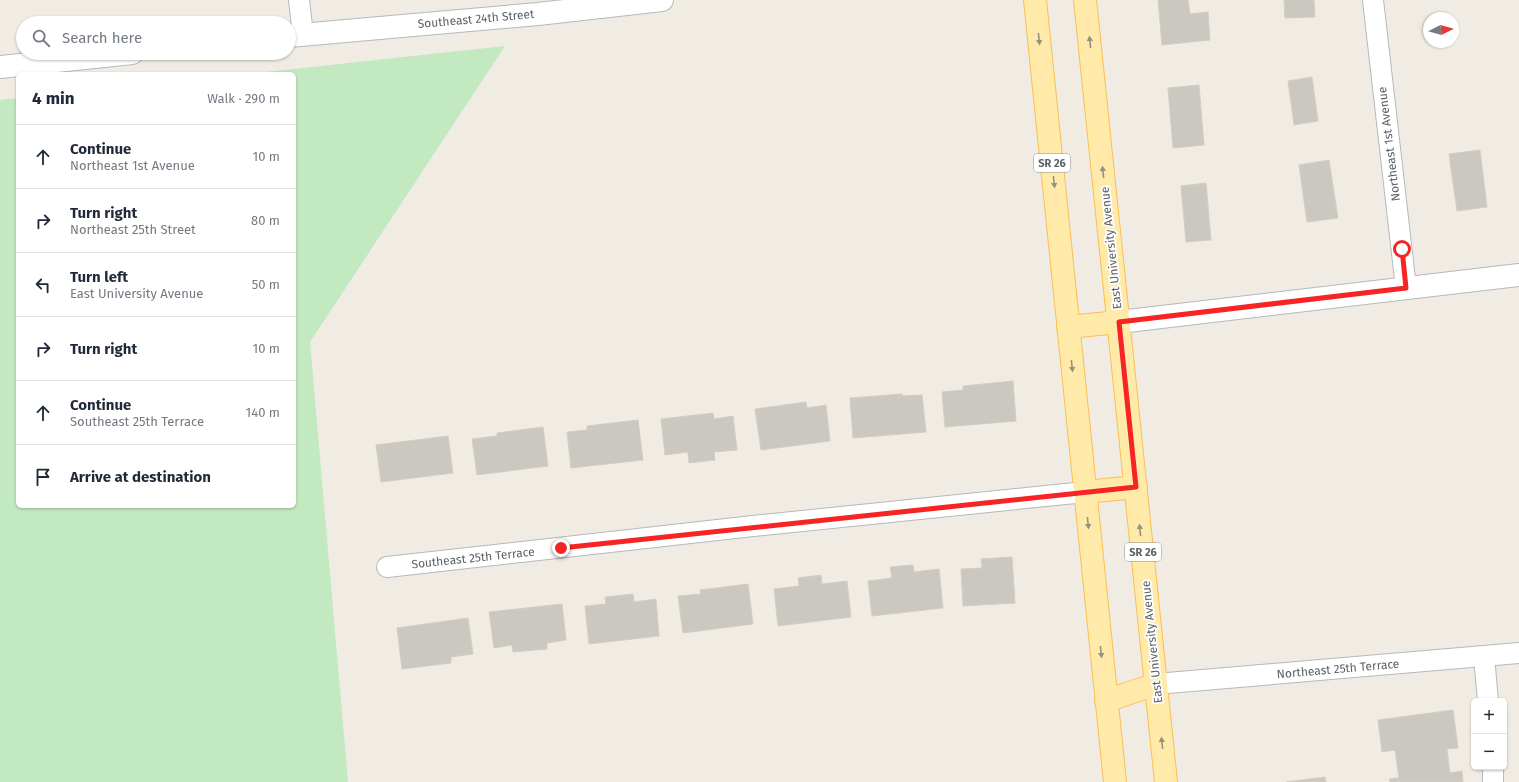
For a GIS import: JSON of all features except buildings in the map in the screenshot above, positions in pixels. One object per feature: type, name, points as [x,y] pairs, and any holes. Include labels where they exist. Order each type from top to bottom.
[{"type":"main road","name":"SR 26","points":[[1036,0],[1115,782]]},
{"type":"main road","name":"East University Avenue","points":[[1085,0],[1166,782]]},
{"type":"main road","points":[[1068,327],[1119,322]]},
{"type":"main road","points":[[1085,492],[1136,487]]},
{"type":"main road","points":[[1106,700],[1156,684]]},
{"type":"street","points":[[296,36],[299,0]]},
{"type":"street","name":"Southeast 24th Street","points":[[296,36],[538,14],[662,0]]},
{"type":"street","name":"Northeast 1st Avenue","points":[[1373,0],[1406,288]]},
{"type":"street","points":[[0,67],[66,60]]},
{"type":"street","points":[[1119,322],[1519,275]]},
{"type":"street","name":"Southeast 25th Terrace","points":[[387,567],[746,527],[1085,492]]},
{"type":"street","name":"Northeast 25th Terrace","points":[[1156,684],[1519,653]]},
{"type":"street","points":[[1484,657],[1488,698]]},
{"type":"street","points":[[1493,770],[1494,782]]},
{"type":"green space","points":[[505,46],[310,342],[348,782],[0,782],[0,100],[16,98],[16,508],[296,508],[296,72],[264,72]]},
{"type":"route","points":[[561,548],[753,526],[1136,487],[1119,322],[1406,288],[1402,249]]}]
